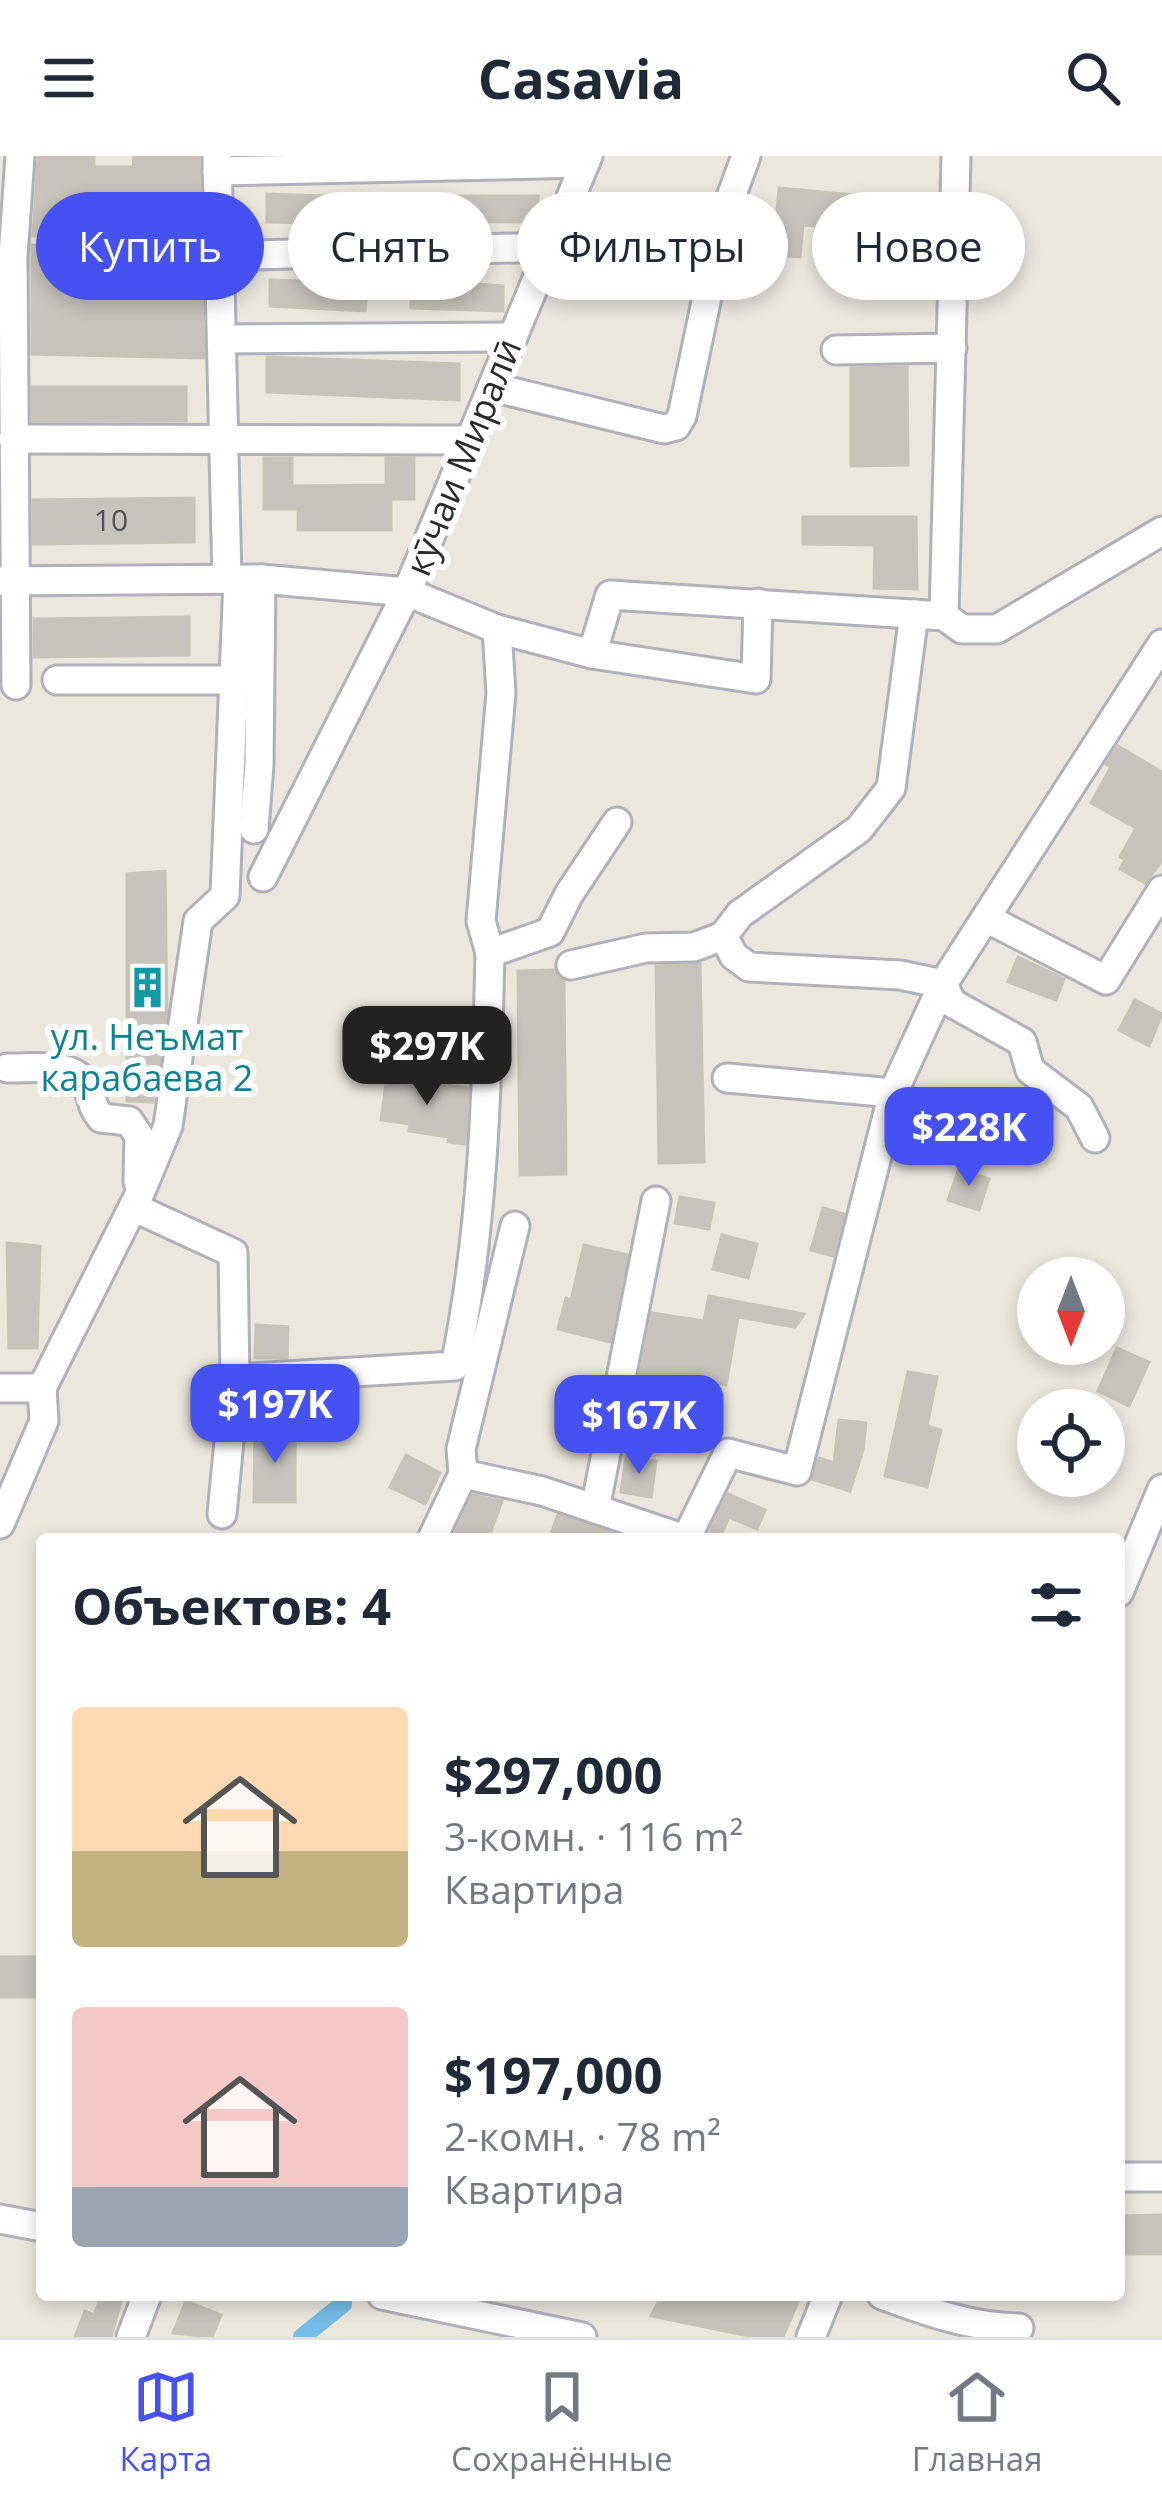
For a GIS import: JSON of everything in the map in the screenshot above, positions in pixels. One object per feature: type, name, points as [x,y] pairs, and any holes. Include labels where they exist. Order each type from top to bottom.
[{"type":"street","points":[[16,685],[9,581],[20,156]]},
{"type":"street","points":[[492,387],[664,428],[676,425],[682,416],[724,216],[746,156]]},
{"type":"street","points":[[944,616],[956,156]]},
{"type":"street","points":[[217,164],[587,159]]},
{"type":"street","name":"кӯчаи Миралӣ","points":[[573,192],[587,159]]},
{"type":"street","points":[[264,255],[517,248]]},
{"type":"street","points":[[220,300],[224,441],[259,765],[254,829]]},
{"type":"street","name":"кӯчаи Миралӣ","points":[[9,581],[242,580],[407,592],[528,300]]},
{"type":"street","points":[[221,339],[513,337]]},
{"type":"street","points":[[836,350],[952,348]]},
{"type":"street","points":[[14,439],[470,440]]},
{"type":"street","points":[[592,654],[610,595],[944,616],[962,628],[997,628],[1162,531]]},
{"type":"street","points":[[0,1524],[44,1421],[42,1388],[137,1199],[168,1126],[198,921],[225,896],[242,580]]},
{"type":"street","points":[[263,878],[407,592],[497,628],[592,654],[756,679],[758,603]]},
{"type":"street","points":[[571,965],[646,949],[694,947],[723,936],[740,914],[859,830],[891,788],[914,614]]},
{"type":"street","points":[[235,1379],[455,1366],[464,1322],[488,1081],[490,953],[481,921],[501,693],[497,628]]},
{"type":"street","points":[[689,1533],[728,1453],[797,1472],[893,1093],[944,984],[1162,644]]},
{"type":"street","points":[[57,680],[234,680]]},
{"type":"street","points":[[490,953],[550,932],[617,822]]},
{"type":"street","points":[[986,918],[1106,980],[1162,890]]},
{"type":"street","points":[[723,936],[734,956],[748,967],[900,976],[944,984]]},
{"type":"street","points":[[944,984],[952,1004],[1022,1042],[1030,1070],[1079,1107],[1095,1138]]},
{"type":"street","points":[[7,1068],[67,1069],[78,1074],[101,1118],[129,1121],[139,1136],[137,1199]]},
{"type":"street","points":[[727,1078],[893,1093]]},
{"type":"street","points":[[137,1199],[233,1253],[235,1379],[222,1514]]},
{"type":"street","points":[[595,1509],[656,1201]]},
{"type":"street","points":[[435,1533],[463,1474],[461,1449],[515,1226]]},
{"type":"street","points":[[0,1388],[42,1388]]},
{"type":"street","points":[[463,1474],[542,1491],[668,1533]]},
{"type":"street","points":[[1125,1578],[1162,1489]]},
{"type":"street","points":[[1125,2177],[1162,2177]]},
{"type":"street","points":[[0,2219],[36,2226]]},
{"type":"street","points":[[131,2337],[145,2301]]},
{"type":"street","points":[[411,2301],[582,2337]]},
{"type":"street","points":[[811,2337],[826,2301]]},
{"type":"street","points":[[899,2301],[953,2320],[1019,2328]]},
{"type":"building","points":[[38,156],[94,156],[94,167],[133,167],[134,156],[199,156],[200,192],[36,192],[33,236]]},
{"type":"building","points":[[779,188],[823,192],[812,192],[812,226],[803,225],[800,257],[788,256],[788,192],[779,192]]},
{"type":"building","points":[[267,194],[288,195],[288,222],[267,222]]},
{"type":"building","points":[[493,196],[517,196],[517,222],[493,222]]},
{"type":"building","points":[[32,245],[36,245],[36,300],[203,300],[204,358],[32,354]]},
{"type":"building","points":[[270,280],[288,281],[288,300],[366,300],[365,311],[270,306]]},
{"type":"building","points":[[493,285],[503,286],[503,311],[411,308],[411,300],[493,300]]},
{"type":"building","points":[[267,357],[459,364],[459,400],[267,392]]},
{"type":"building","points":[[907,367],[908,465],[851,466],[851,368]]},
{"type":"building","points":[[32,387],[186,387],[186,421],[32,421]]},
{"type":"building","points":[[264,458],[292,458],[292,486],[386,485],[386,458],[414,458],[414,499],[391,499],[391,530],[298,530],[298,509],[264,509]]},
{"type":"building","points":[[194,498],[194,542],[33,544],[33,500]]},
{"type":"building","points":[[803,517],[916,517],[917,589],[874,588],[875,545],[803,544]]},
{"type":"building","points":[[189,617],[189,655],[34,657],[34,619]]},
{"type":"building","points":[[1118,746],[1162,772],[1162,861],[1145,883],[1120,869],[1125,860],[1120,857],[1136,828],[1091,803]]},
{"type":"building","name":"ул. Неъмат карабаева 2","points":[[165,871],[167,1011],[153,1102],[127,1101],[127,874]]},
{"type":"building","points":[[1018,957],[1064,979],[1056,1000],[1008,982]]},
{"type":"building","points":[[700,964],[704,1162],[659,1163],[656,966]]},
{"type":"building","points":[[554,970],[564,982],[566,1174],[520,1175],[518,971]]},
{"type":"building","points":[[1135,1000],[1162,1014],[1149,1046],[1119,1030]]},
{"type":"building","points":[[387,1077],[468,1088],[465,1144],[409,1131],[410,1124],[381,1120]]},
{"type":"building","points":[[959,1168],[989,1179],[979,1210],[948,1200]]},
{"type":"building","points":[[680,1197],[714,1203],[709,1229],[675,1223]]},
{"type":"building","points":[[823,1208],[844,1214],[833,1256],[811,1250]]},
{"type":"building","points":[[722,1235],[757,1244],[748,1278],[713,1269]]},
{"type":"building","points":[[7,1243],[40,1246],[37,1348],[9,1348]]},
{"type":"building","points":[[584,1245],[627,1255],[610,1342],[558,1329],[566,1298],[571,1300]]},
{"type":"building","points":[[709,1296],[804,1314],[795,1327],[738,1317],[726,1385],[677,1374],[669,1412],[634,1405],[652,1313],[704,1321]]},
{"type":"building","points":[[256,1325],[288,1327],[287,1358],[255,1358]]},
{"type":"building","points":[[1125,1352],[1149,1362],[1129,1406],[1125,1389],[1099,1389],[1109,1365],[1125,1365]]},
{"type":"building","points":[[908,1372],[937,1377],[927,1426],[941,1430],[927,1487],[885,1476]]},
{"type":"building","points":[[839,1420],[866,1423],[850,1491],[812,1479],[819,1458],[834,1463]]},
{"type":"building","points":[[255,1430],[295,1430],[295,1502],[254,1502]]},
{"type":"building","points":[[406,1455],[440,1473],[425,1504],[390,1487]]},
{"type":"building","points":[[626,1457],[656,1461],[651,1497],[621,1492]]},
{"type":"building","points":[[728,1494],[765,1510],[757,1529],[729,1517],[722,1533],[710,1531]]},
{"type":"building","points":[[473,1495],[502,1501],[490,1533],[455,1533]]},
{"type":"building","points":[[558,1515],[611,1533],[551,1533]]},
{"type":"building","points":[[0,1957],[36,1957],[36,1997],[0,1997]]},
{"type":"building","points":[[1162,2215],[1162,2254],[1125,2254],[1125,2216]]},
{"type":"building","points":[[100,2301],[121,2301],[111,2337],[75,2337],[85,2311],[94,2315]]},
{"type":"building","points":[[186,2301],[221,2315],[212,2337],[173,2333]]},
{"type":"building","points":[[659,2301],[798,2301],[783,2337],[754,2337],[651,2316]]},
{"type":"waterway","points":[[302,2337],[343,2304]]},
{"type":"place","name":"ул. Неъмат карабаева 2","points":[[147,987]]}]
